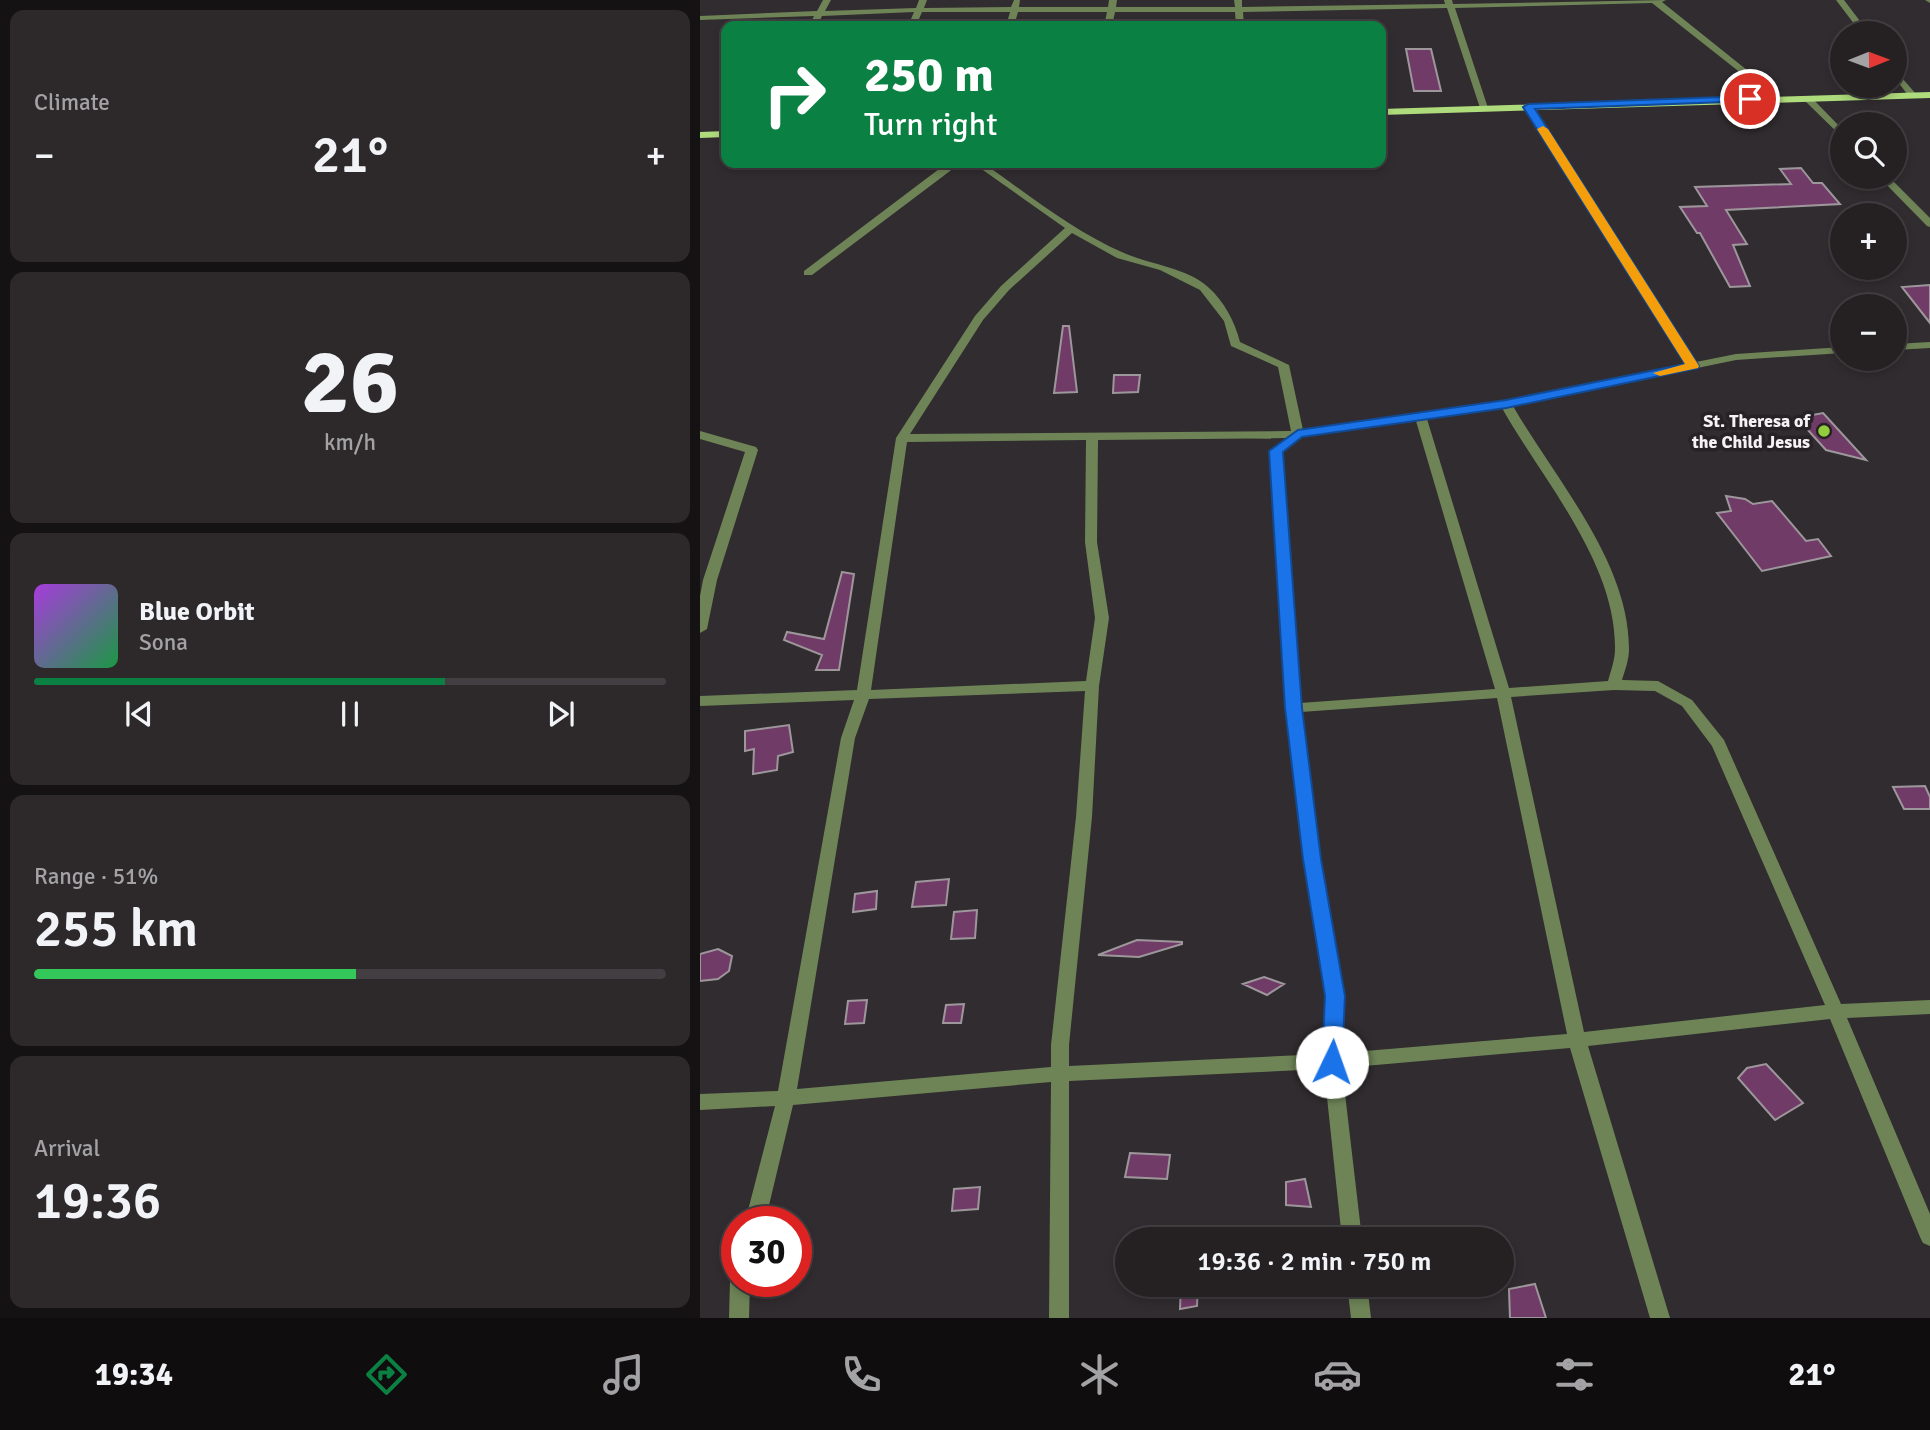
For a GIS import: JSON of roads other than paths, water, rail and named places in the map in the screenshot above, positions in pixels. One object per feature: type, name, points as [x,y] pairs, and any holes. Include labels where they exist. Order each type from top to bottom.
[{"type":"main road","points":[[1386,112],[1930,95]]},
{"type":"main road","points":[[700,135],[721,134]]},
{"type":"street","points":[[816,21],[827,0]]},
{"type":"street","points":[[914,21],[923,0]]},
{"type":"street","points":[[1011,21],[1017,0]]},
{"type":"street","points":[[1238,0],[1239,21]]},
{"type":"street","points":[[1654,0],[1778,98]]},
{"type":"street","points":[[700,18],[1112,4],[1238,10],[1346,4],[1662,0]]},
{"type":"street","points":[[1840,0],[1857,21]]},
{"type":"street","points":[[1449,3],[1484,108]]},
{"type":"street","points":[[1908,89],[1913,96]]},
{"type":"street","points":[[1807,98],[1830,122]]},
{"type":"street","points":[[1528,107],[1693,366]]},
{"type":"street","points":[[808,273],[948,168]]},
{"type":"street","points":[[984,168],[1071,228],[1121,256],[1164,268],[1204,288],[1229,321],[1236,344],[1283,365],[1298,434]]},
{"type":"street","points":[[1896,189],[1930,224]]},
{"type":"street","points":[[759,1206],[786,1098],[848,738],[863,695],[902,438],[979,318],[1005,288],[1071,228]]},
{"type":"street","points":[[1907,346],[1930,345]]},
{"type":"street","points":[[902,438],[1298,434],[1506,404],[1736,358],[1830,351]]},
{"type":"street","points":[[1506,404],[1604,570],[1617,609],[1622,649],[1614,685]]},
{"type":"street","points":[[1420,416],[1503,693],[1577,1040],[1660,1318]]},
{"type":"street","points":[[1298,434],[1276,451],[1293,708],[1312,859],[1335,996],[1332,1062],[1351,1227]]},
{"type":"street","points":[[700,435],[752,450],[705,580],[700,629]]},
{"type":"street","points":[[1059,1318],[1060,1045],[1083,817],[1092,686],[1102,618],[1091,542],[1092,435]]},
{"type":"street","points":[[1293,708],[1614,685],[1658,687],[1687,703],[1719,744],[1836,1011],[1930,1237]]},
{"type":"street","points":[[700,701],[1092,686]]},
{"type":"street","points":[[700,1102],[786,1098],[1060,1074],[1332,1062],[1577,1040],[1836,1011],[1930,1007]]},
{"type":"street","points":[[739,1318],[740,1297]]},
{"type":"street","points":[[1359,1297],[1362,1318]]},
{"type":"place","name":"St. Theresa of the Child Jesus","points":[[1824,431]]}]
